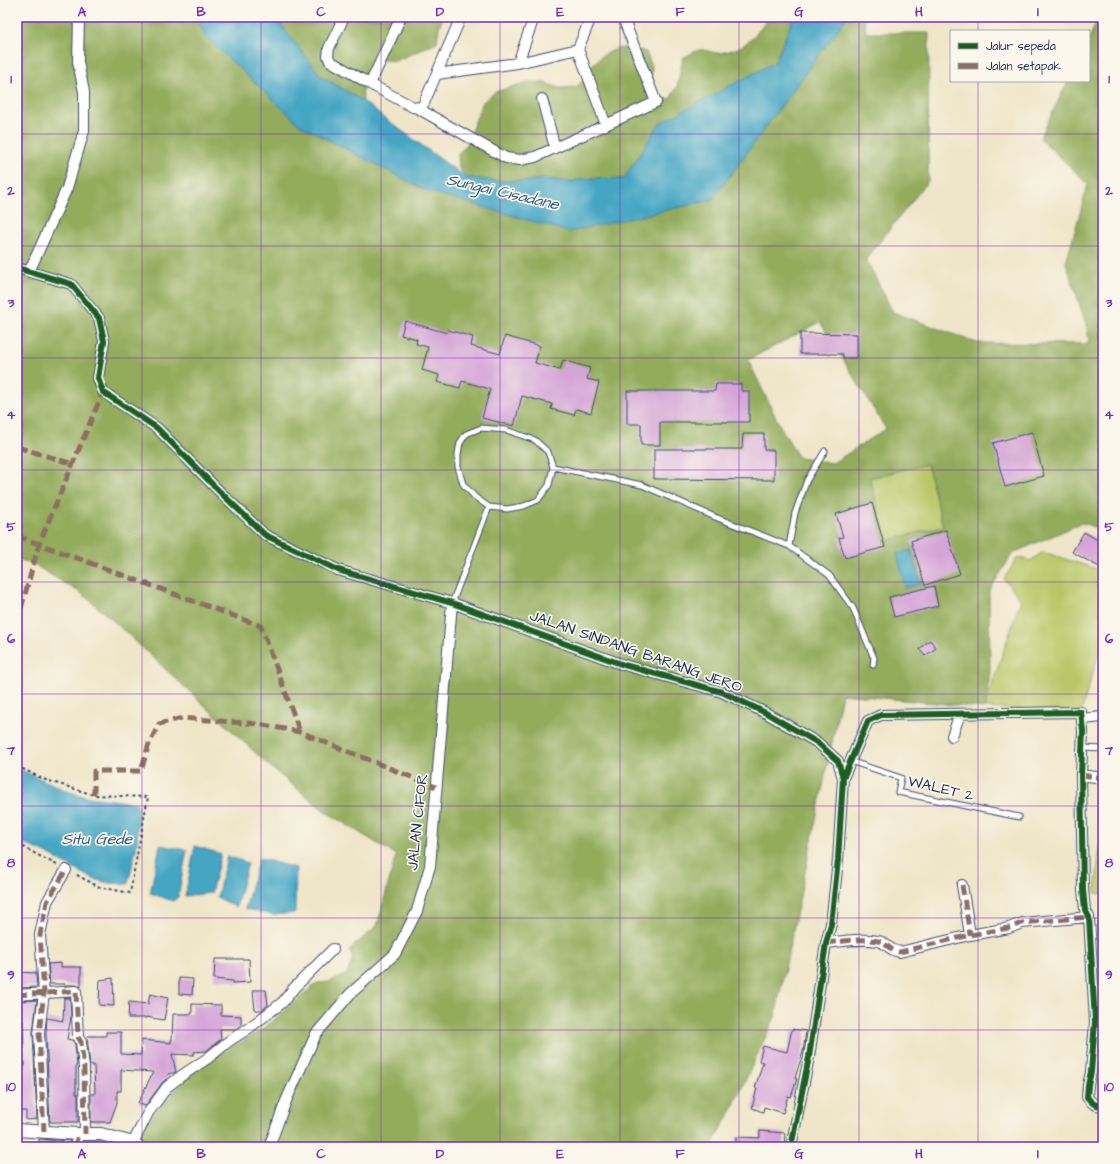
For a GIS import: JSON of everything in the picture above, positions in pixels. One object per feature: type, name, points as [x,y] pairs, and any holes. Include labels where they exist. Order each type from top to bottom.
[{"type":"street","points":[[29,272],[67,188],[84,131],[84,92],[78,62],[79,17]]},
{"type":"street","points":[[344,17],[329,48],[328,56],[330,61],[506,158],[520,160],[532,158],[656,102],[623,18]]},
{"type":"street","points":[[370,84],[402,17]]},
{"type":"street","points":[[417,108],[420,108],[424,104],[461,17]]},
{"type":"street","points":[[518,63],[534,17]]},
{"type":"street","points":[[591,17],[578,49],[606,125]]},
{"type":"street","points":[[437,74],[518,63],[578,49]]},
{"type":"street","points":[[542,98],[555,148]]},
{"type":"street","name":"JALAN SINDANG BARANG JERO","points":[[17,268],[71,284],[99,318],[104,341],[98,378],[104,392],[157,428],[265,535],[338,570],[452,603],[624,665],[722,692],[766,713],[818,743],[838,761],[842,774]]},
{"type":"street","name":"JALAN CIFOR","points":[[269,1147],[286,1101],[316,1034],[350,994],[395,954],[417,911],[430,866],[452,603]]},
{"type":"street","points":[[791,1147],[809,1057],[826,943],[831,924],[838,860],[842,774],[850,761],[868,721],[881,715],[1081,712],[1083,890],[1085,910],[1089,917],[1099,1022],[1092,1058],[1087,1097],[1097,1106],[1103,1106]]},
{"type":"street","points":[[952,736],[960,714]]},
{"type":"street","points":[[1082,719],[1103,717]]},
{"type":"street","points":[[1081,775],[1103,778]]},
{"type":"street","points":[[44,1132],[39,1033],[44,993],[40,935],[47,902],[66,870]]},
{"type":"street","points":[[962,885],[970,935]]},
{"type":"street","points":[[826,943],[863,940],[879,941],[886,944],[890,949],[900,952],[970,935],[1009,928],[1022,923],[1089,917]]},
{"type":"street","points":[[17,1130],[101,1134],[136,1145],[148,1113],[167,1087],[249,1028],[282,1002],[333,949]]},
{"type":"street","points":[[17,995],[76,991],[78,1037],[81,1042],[84,1068],[81,1134],[75,1147]]},
{"type":"street","points":[[1092,1058],[1103,1058]]},
{"type":"lane","points":[[481,428],[506,430],[535,440],[548,452],[553,467],[549,485],[538,500],[524,506],[507,509],[489,507],[475,497],[463,484],[458,467],[458,454],[460,444],[466,434],[481,428]]},
{"type":"lane","points":[[789,546],[795,513],[807,480],[826,451]]},
{"type":"lane","points":[[553,467],[642,485],[715,517],[789,546],[829,575],[853,608],[872,651],[874,658],[873,665]]},
{"type":"lane","name":"JALAN CIFOR","points":[[452,603],[489,507]]},
{"type":"lane","points":[[1082,748],[1103,749]]},
{"type":"lane","name":"WALET 2","points":[[850,761],[902,778],[898,792],[1019,817]]},
{"type":"path","points":[[17,766],[43,779],[94,795],[148,797],[130,893],[99,887],[17,844]]},
{"type":"green space","points":[[26,17],[196,17],[206,37],[300,125],[427,191],[712,200],[847,17],[864,17],[866,33],[929,33],[928,181],[866,259],[893,312],[977,343],[1089,344],[1087,327],[1066,263],[1088,184],[1040,138],[1068,82],[1090,82],[1090,36],[1099,17],[1103,17],[1103,530],[1082,523],[1013,553],[989,591],[990,675],[984,708],[842,694],[775,1017],[728,1117],[710,1147],[136,1147],[135,1140],[160,1106],[201,1064],[262,1030],[317,983],[328,982],[346,975],[353,959],[349,950],[377,926],[396,855],[326,812],[274,770],[118,625],[81,593],[33,564],[17,559],[17,28]],"holes":[[[820,322],[886,429],[833,463],[799,458],[780,426],[748,360]],[[927,464],[943,526],[886,541],[870,478]]]},
{"type":"green space","points":[[275,17],[443,17],[439,27],[437,42],[396,61],[383,60],[367,69],[362,84],[363,101],[321,76]]},
{"type":"green space","points":[[769,17],[794,17],[775,62],[659,124],[624,179],[596,178],[581,179],[571,182],[545,179],[494,181],[465,177],[459,168],[458,154],[468,143],[483,102],[495,92],[528,82],[545,83],[560,88],[576,87],[587,77],[590,67],[602,56],[616,49],[632,47],[646,52],[652,67],[651,82],[654,99],[670,99],[677,87],[683,58],[699,50],[718,53],[742,46],[753,37]]},
{"type":"green space","points":[[927,464],[943,526],[886,541],[870,478]]},
{"type":"green space","points":[[1043,552],[1103,571],[1103,640],[1081,712],[984,708],[1021,600],[1004,579],[1018,557],[1030,561]]},
{"type":"green space","points":[[1103,818],[1103,894],[1095,893]]},
{"type":"water","name":"Sungai Cisadane","points":[[196,17],[275,17],[321,76],[363,101],[465,177],[494,181],[545,179],[571,182],[581,179],[596,178],[624,179],[659,124],[775,62],[794,17],[847,17],[712,200],[569,232],[427,191],[300,125],[206,37]]},
{"type":"water","points":[[911,550],[921,584],[905,588],[897,554]]},
{"type":"water","name":"Situ Gede","points":[[17,768],[70,792],[83,796],[136,803],[139,806],[137,844],[128,884],[109,883],[93,879],[42,851],[17,841]]},
{"type":"water","points":[[160,845],[187,850],[178,897],[173,901],[150,893]]},
{"type":"water","points":[[195,846],[221,854],[211,893],[185,896]]},
{"type":"water","points":[[227,856],[248,863],[236,907],[217,897]]},
{"type":"water","points":[[259,858],[296,868],[295,913],[273,915],[245,909]]},
{"type":"building","points":[[405,321],[447,333],[448,330],[473,337],[471,346],[500,354],[505,336],[540,346],[535,363],[560,370],[563,360],[590,368],[587,379],[599,382],[591,413],[576,409],[574,415],[551,409],[552,404],[522,396],[514,426],[482,418],[490,389],[462,381],[460,388],[437,382],[439,375],[422,370],[428,347],[416,344],[417,339],[401,335]]},
{"type":"building","points":[[800,333],[857,334],[857,358],[843,358],[843,354],[800,354]]},
{"type":"building","points":[[716,384],[741,384],[741,391],[749,391],[749,422],[660,422],[660,445],[641,445],[641,424],[627,424],[627,391],[715,391]]},
{"type":"building","points":[[1032,432],[1044,476],[1005,487],[993,443]]},
{"type":"building","points":[[743,434],[764,434],[764,450],[774,450],[774,480],[654,479],[654,449],[742,449]]},
{"type":"building","points":[[872,503],[885,547],[845,558],[839,538],[843,537],[836,514]]},
{"type":"building","points":[[946,530],[960,574],[925,585],[911,541]]},
{"type":"building","points":[[1084,532],[1103,543],[1103,569],[1072,552]]},
{"type":"building","points":[[934,586],[938,606],[894,617],[889,597]]},
{"type":"building","points":[[930,640],[936,648],[925,656],[919,649]]},
{"type":"building","points":[[215,959],[249,959],[250,982],[233,983],[233,981],[214,979]]},
{"type":"building","points":[[61,963],[61,967],[81,967],[81,987],[76,985],[50,984],[48,964]]},
{"type":"building","points":[[17,972],[36,973],[37,987],[17,988]]},
{"type":"building","points":[[113,978],[114,1006],[99,1005],[100,980]]},
{"type":"building","points":[[179,978],[193,979],[192,995],[179,994]]},
{"type":"building","points":[[253,990],[266,990],[268,1005],[262,1010],[255,1010]]},
{"type":"building","points":[[150,994],[168,998],[164,1020],[146,1017],[128,1018],[129,1002],[148,1004]]},
{"type":"building","points":[[64,998],[70,998],[71,1017],[67,1039],[72,1040],[75,1044],[78,1122],[50,1122],[46,1033],[47,1018],[63,1021]]},
{"type":"building","points":[[37,1000],[33,1033],[37,1119],[26,1120],[26,1111],[17,1111],[17,1072],[23,1070],[25,1062],[17,1058],[17,1048],[24,1048],[23,1021],[17,1022],[17,1001]]},
{"type":"building","points":[[192,1004],[221,1005],[221,1015],[241,1016],[241,1025],[235,1029],[220,1029],[221,1039],[206,1051],[194,1052],[194,1055],[172,1054],[176,1072],[168,1074],[167,1078],[145,1106],[138,1103],[153,1072],[121,1070],[121,1091],[117,1091],[117,1103],[110,1122],[91,1122],[91,1094],[95,1094],[94,1065],[90,1065],[87,1036],[106,1036],[106,1032],[121,1032],[121,1054],[141,1055],[142,1040],[171,1043],[173,1014],[192,1014]]},
{"type":"building","points":[[792,1029],[806,1031],[803,1052],[795,1078],[797,1079],[791,1097],[788,1096],[783,1113],[764,1107],[763,1112],[752,1108],[757,1088],[755,1088],[763,1062],[759,1061],[763,1046],[787,1052]]},
{"type":"building","points":[[760,1131],[785,1133],[784,1147],[739,1147],[739,1145],[736,1145],[736,1137],[760,1138]]},
{"type":"building","points":[[39,1139],[70,1141],[69,1147],[54,1147],[54,1141],[39,1142]]},
{"type":"building","points":[[83,1142],[100,1142],[112,1147],[82,1147]]},
{"type":"marked path","points":[[17,623],[39,544],[103,392]]},
{"type":"marked path","points":[[17,447],[73,464]]},
{"type":"marked path","points":[[17,536],[261,626],[300,732]]},
{"type":"marked path","points":[[94,795],[94,771],[141,771],[149,744],[159,724],[182,718],[258,724],[300,732],[436,787]]},
{"type":"marked path","points":[[1081,775],[1103,778]]},
{"type":"marked path","points":[[44,1132],[39,1033],[44,993],[40,935],[47,902],[66,870]]},
{"type":"marked path","points":[[962,885],[970,935]]},
{"type":"marked path","points":[[826,943],[852,940],[872,940],[884,943],[892,950],[900,952],[970,935],[1009,928],[1022,923],[1089,917]]},
{"type":"marked path","points":[[17,995],[76,991],[78,1037],[81,1042],[84,1068],[85,1134]]},
{"type":"marked path","points":[[75,1147],[78,1134]]},
{"type":"cycle path","points":[[17,268],[71,284],[99,318],[104,341],[98,378],[103,392],[157,428],[265,535],[338,570],[452,603],[624,665],[722,692],[766,713],[818,743],[838,761],[843,778]]},
{"type":"cycle path","points":[[791,1147],[809,1057],[826,943],[831,924],[838,860],[843,778],[868,721],[881,715],[1081,712],[1083,731],[1081,775],[1083,890],[1085,910],[1089,917],[1095,1022],[1091,1072],[1087,1097],[1094,1104],[1103,1106]]}]
